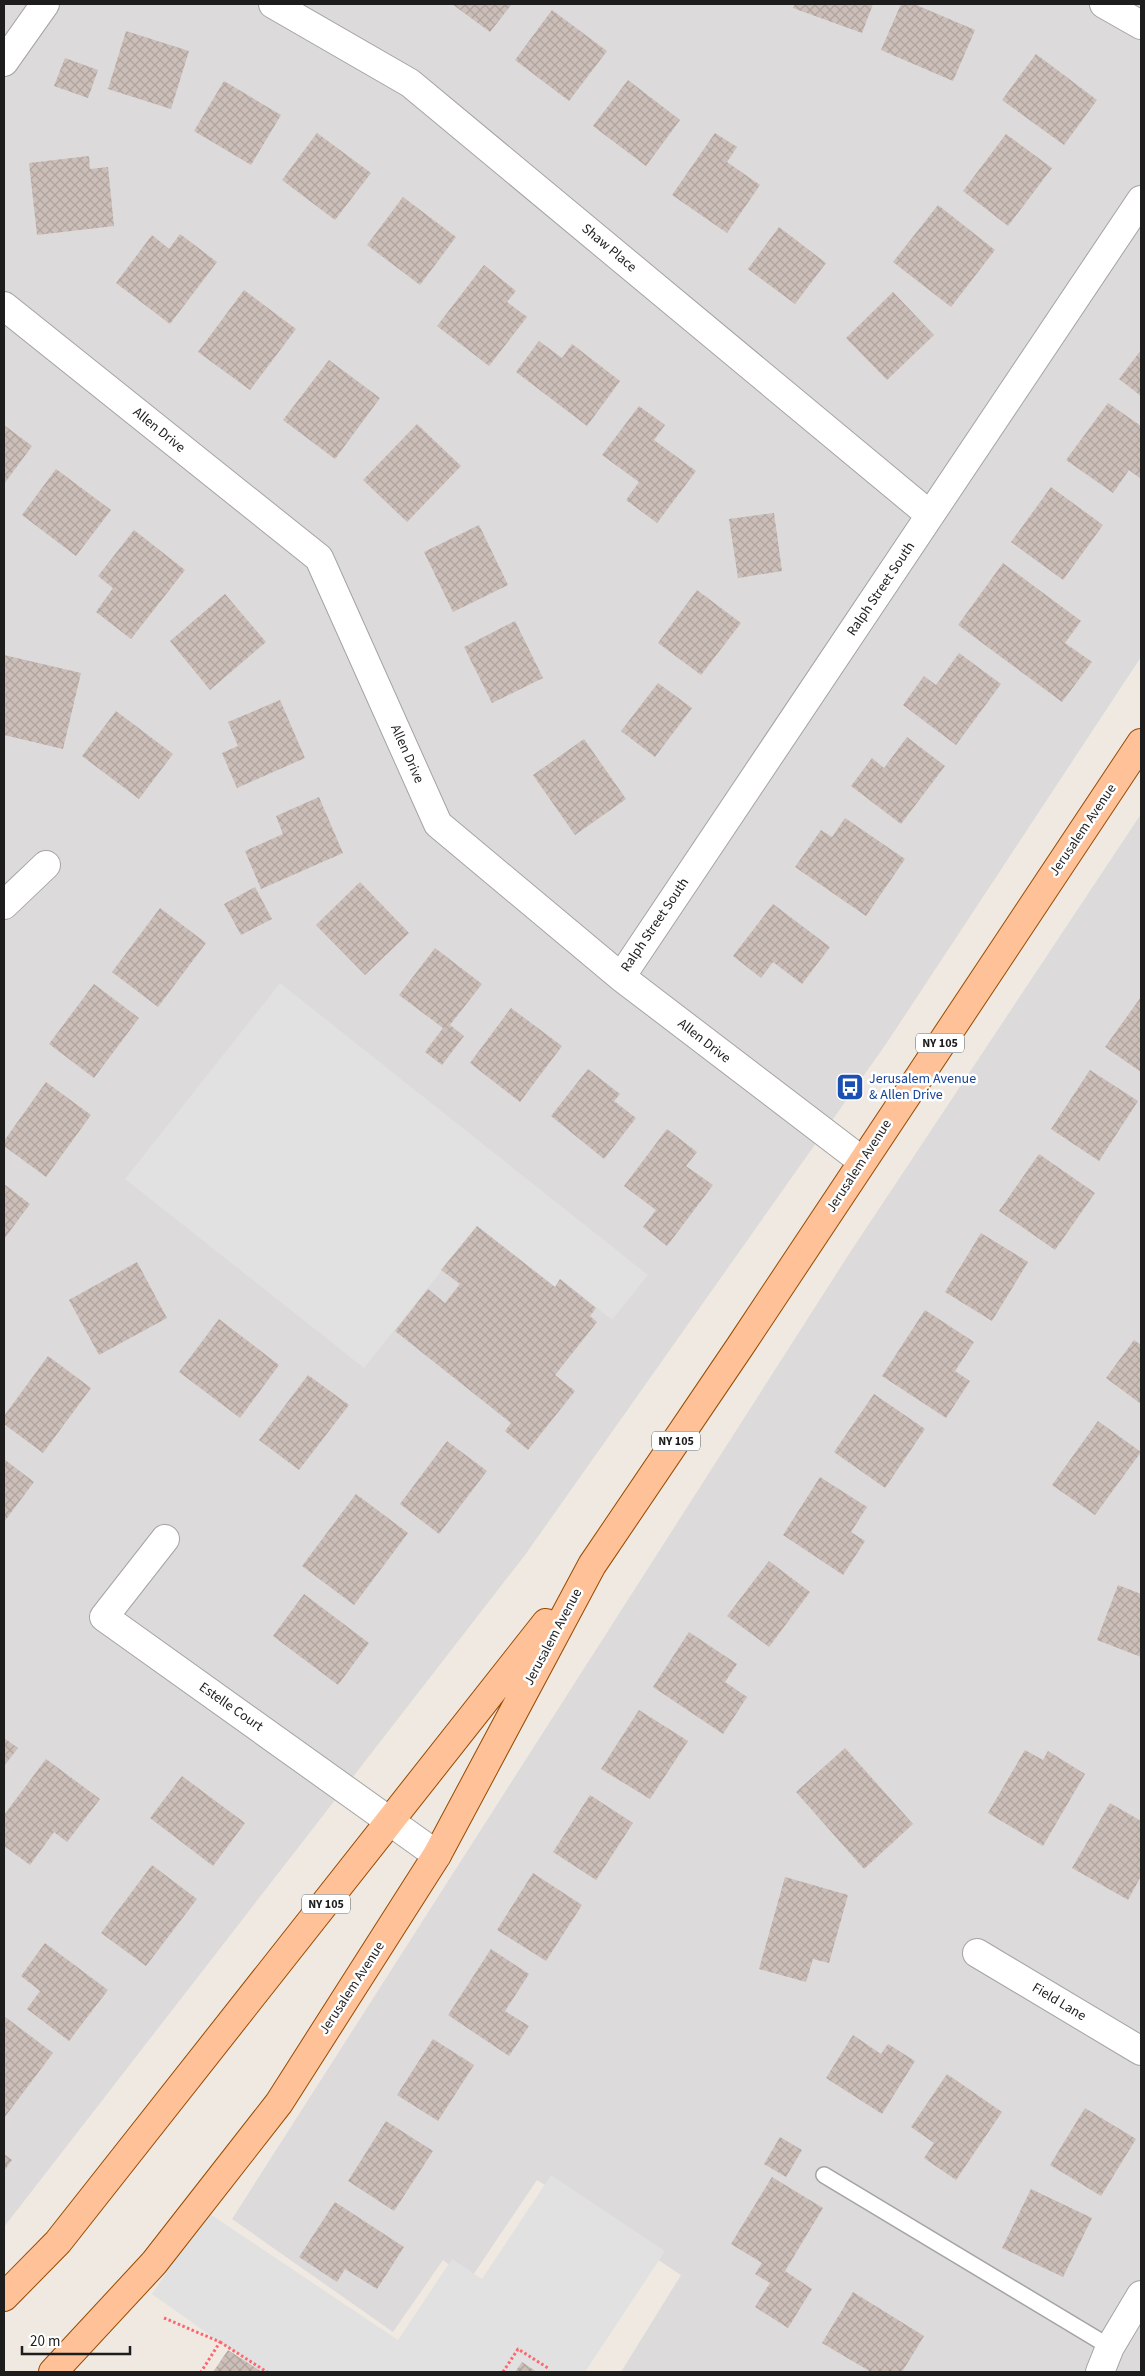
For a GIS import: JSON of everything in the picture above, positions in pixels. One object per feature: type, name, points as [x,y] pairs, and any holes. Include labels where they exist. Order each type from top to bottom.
[{"type":"main road","name":"Jerusalem Avenue","points":[[4,2297],[58,2242],[592,1565],[741,1345],[1141,743]]},
{"type":"main road","name":"Jerusalem Avenue","points":[[53,2372],[154,2263],[279,2103],[437,1855],[592,1565]]},
{"type":"street","points":[[4,62],[45,4]]},
{"type":"street","name":"Shaw Place","points":[[273,4],[410,83],[930,515]]},
{"type":"street","points":[[1104,4],[1141,24]]},
{"type":"street","name":"Ralph Street South","points":[[621,976],[1141,200]]},
{"type":"street","name":"Allen Drive","points":[[4,306],[319,558],[438,824],[621,976],[862,1162]]},
{"type":"street","points":[[4,905],[46,865]]},
{"type":"street","name":"Estelle Court","points":[[165,1539],[104,1617],[391,1820],[437,1855]]},
{"type":"street","name":"Field Lane","points":[[976,1953],[1141,2051]]},
{"type":"street","points":[[1100,2372],[1110,2347],[1141,2295]]},
{"type":"lane","points":[[824,2175],[1110,2347]]},
{"type":"path","points":[[164,2318],[220,2342],[267,2372]]},
{"type":"path","points":[[201,2372],[220,2342]]},
{"type":"path","points":[[503,2372],[518,2349],[548,2368]]},
{"type":"shaded area","points":[[4,4],[1141,4],[1141,657],[886,1044],[525,1555],[4,2227]]},
{"type":"shaded area","points":[[1141,814],[1141,2372],[621,2372],[681,2275],[537,2180],[469,2281],[443,2260],[393,2332],[232,2219],[849,1254]]},
{"type":"shaded area","points":[[280,983],[648,1275],[612,1320],[561,1279],[555,1287],[477,1226],[364,1368],[125,1179]]},
{"type":"shaded area","points":[[551,2175],[665,2251],[585,2372],[537,2372],[522,2362],[515,2372],[262,2372],[152,2294],[207,2212],[398,2340],[452,2259],[482,2279]]},
{"type":"building","points":[[452,4],[512,4],[490,32]]},
{"type":"building","points":[[795,4],[873,4],[862,33],[793,8]]},
{"type":"building","points":[[901,4],[914,4],[975,30],[953,81],[881,50]]},
{"type":"building","points":[[552,10],[607,51],[569,101],[515,60]]},
{"type":"building","points":[[126,31],[189,51],[171,109],[108,89]]},
{"type":"building","points":[[1036,54],[1097,100],[1064,145],[1002,100]]},
{"type":"building","points":[[65,58],[98,70],[88,98],[54,86]]},
{"type":"building","points":[[628,80],[680,120],[646,166],[593,126]]},
{"type":"building","points":[[224,81],[281,115],[251,165],[194,131]]},
{"type":"building","points":[[317,133],[371,173],[335,220],[282,180]]},
{"type":"building","points":[[715,133],[737,147],[727,162],[760,185],[727,233],[672,195]]},
{"type":"building","points":[[1006,134],[1052,168],[1008,226],[963,191]]},
{"type":"building","points":[[89,156],[90,169],[108,167],[114,226],[37,235],[29,163]]},
{"type":"building","points":[[403,197],[456,237],[420,285],[367,245]]},
{"type":"building","points":[[938,205],[995,250],[951,307],[893,262]]},
{"type":"building","points":[[779,227],[826,263],[795,304],[748,269]]},
{"type":"building","points":[[180,234],[217,262],[170,324],[116,283],[152,235],[169,249]]},
{"type":"building","points":[[484,265],[516,291],[507,302],[527,317],[489,366],[437,326]]},
{"type":"building","points":[[244,290],[296,329],[250,390],[198,352]]},
{"type":"building","points":[[893,292],[934,335],[887,380],[846,338]]},
{"type":"building","points":[[539,341],[562,358],[572,344],[620,381],[587,426],[516,372]]},
{"type":"building","points":[[1141,350],[1141,396],[1119,379]]},
{"type":"building","points":[[329,360],[380,398],[335,459],[283,420]]},
{"type":"building","points":[[1108,403],[1141,426],[1141,479],[1129,470],[1113,493],[1066,460]]},
{"type":"building","points":[[639,406],[665,425],[654,440],[696,471],[657,523],[626,500],[639,482],[602,455]]},
{"type":"building","points":[[417,424],[461,466],[407,522],[363,480]]},
{"type":"building","points":[[4,425],[32,446],[4,484]]},
{"type":"building","points":[[56,469],[111,510],[76,556],[22,515]]},
{"type":"building","points":[[1051,487],[1103,525],[1063,580],[1011,542]]},
{"type":"building","points":[[774,513],[782,571],[738,578],[729,519]]},
{"type":"building","points":[[479,525],[508,585],[453,612],[424,552]]},
{"type":"building","points":[[134,530],[185,570],[131,639],[96,612],[113,588],[98,576]]},
{"type":"building","points":[[1003,563],[1081,621],[1065,643],[1092,662],[1062,702],[958,625]]},
{"type":"building","points":[[697,590],[741,623],[701,675],[658,643]]},
{"type":"building","points":[[225,594],[266,642],[210,690],[170,641]]},
{"type":"building","points":[[515,621],[543,678],[492,703],[464,647]]},
{"type":"building","points":[[959,653],[1001,684],[956,745],[903,705],[924,676],[936,685]]},
{"type":"building","points":[[4,655],[81,673],[63,749],[4,735]]},
{"type":"building","points":[[658,683],[692,708],[655,757],[621,731]]},
{"type":"building","points":[[280,700],[305,758],[237,788],[222,753],[238,746],[228,722]]},
{"type":"building","points":[[116,711],[173,754],[139,799],[82,756]]},
{"type":"building","points":[[907,737],[945,766],[901,824],[851,786],[872,758],[884,768]]},
{"type":"building","points":[[584,739],[626,799],[575,835],[533,775]]},
{"type":"building","points":[[319,797],[343,853],[261,889],[245,851],[283,834],[276,816]]},
{"type":"building","points":[[845,818],[905,859],[866,916],[795,867],[821,830],[832,837]]},
{"type":"building","points":[[360,882],[409,933],[365,975],[316,925]]},
{"type":"building","points":[[255,887],[272,919],[241,935],[224,904]]},
{"type":"building","points":[[773,904],[830,947],[802,984],[773,962],[761,978],[733,956]]},
{"type":"building","points":[[160,908],[206,943],[158,1007],[112,972]]},
{"type":"building","points":[[435,948],[482,984],[450,1025],[464,1036],[442,1065],[425,1052],[443,1028],[399,995]]},
{"type":"building","points":[[94,984],[139,1018],[94,1078],[49,1044]]},
{"type":"building","points":[[1141,997],[1141,1072],[1105,1047]]},
{"type":"building","points":[[511,1008],[562,1046],[520,1102],[470,1063]]},
{"type":"building","points":[[588,1069],[620,1094],[614,1101],[636,1118],[604,1159],[551,1116]]},
{"type":"building","points":[[1090,1070],[1138,1101],[1099,1161],[1051,1129]]},
{"type":"building","points":[[46,1082],[91,1115],[46,1177],[4,1146],[4,1141]]},
{"type":"building","points":[[667,1129],[697,1152],[686,1166],[713,1185],[667,1246],[643,1227],[656,1210],[624,1186]]},
{"type":"building","points":[[1039,1154],[1095,1193],[1055,1250],[999,1211]]},
{"type":"building","points":[[4,1184],[30,1204],[4,1239]]},
{"type":"building","points":[[477,1226],[555,1287],[560,1279],[596,1308],[590,1316],[597,1322],[555,1375],[575,1391],[528,1450],[505,1431],[511,1423],[395,1331],[428,1289],[445,1303],[460,1284],[441,1270]]},
{"type":"building","points":[[981,1233],[1028,1262],[992,1321],[945,1292]]},
{"type":"building","points":[[137,1262],[167,1318],[99,1355],[69,1300]]},
{"type":"building","points":[[925,1310],[974,1342],[955,1371],[970,1381],[946,1418],[882,1376]]},
{"type":"building","points":[[219,1319],[279,1365],[240,1418],[179,1372]]},
{"type":"building","points":[[1134,1340],[1141,1345],[1141,1404],[1106,1378]]},
{"type":"building","points":[[48,1356],[91,1388],[43,1453],[4,1424],[4,1416]]},
{"type":"building","points":[[308,1375],[349,1405],[299,1470],[259,1440]]},
{"type":"building","points":[[874,1394],[925,1429],[885,1488],[834,1452]]},
{"type":"building","points":[[1098,1421],[1141,1452],[1095,1515],[1052,1485]]},
{"type":"building","points":[[447,1441],[487,1471],[439,1534],[400,1504]]},
{"type":"building","points":[[4,1459],[34,1482],[4,1522]]},
{"type":"building","points":[[820,1477],[867,1507],[851,1532],[865,1541],[843,1575],[783,1535]]},
{"type":"building","points":[[356,1494],[408,1533],[354,1605],[302,1566]]},
{"type":"building","points":[[769,1561],[810,1592],[769,1647],[727,1616]]},
{"type":"building","points":[[1118,1585],[1141,1594],[1141,1657],[1097,1640]]},
{"type":"building","points":[[304,1594],[369,1643],[338,1685],[273,1636]]},
{"type":"building","points":[[689,1632],[737,1664],[725,1682],[747,1697],[723,1734],[653,1687]]},
{"type":"building","points":[[639,1710],[688,1741],[650,1799],[601,1769]]},
{"type":"building","points":[[4,1738],[18,1748],[4,1766]]},
{"type":"building","points":[[845,1748],[913,1824],[864,1869],[796,1792]]},
{"type":"building","points":[[1025,1750],[1043,1760],[1048,1751],[1085,1774],[1043,1846],[988,1813]]},
{"type":"building","points":[[46,1759],[100,1799],[67,1842],[54,1832],[30,1865],[4,1846],[4,1815]]},
{"type":"building","points":[[182,1776],[245,1823],[213,1866],[150,1818]]},
{"type":"building","points":[[590,1795],[633,1823],[596,1880],[553,1852]]},
{"type":"building","points":[[1110,1803],[1141,1821],[1141,1876],[1128,1900],[1072,1868]]},
{"type":"building","points":[[152,1865],[197,1899],[146,1966],[101,1933]]},
{"type":"building","points":[[533,1873],[582,1905],[546,1961],[497,1930]]},
{"type":"building","points":[[785,1877],[848,1895],[829,1963],[813,1959],[806,1982],[759,1969]]},
{"type":"building","points":[[45,1943],[108,1990],[69,2041],[27,2009],[40,1991],[21,1976]]},
{"type":"building","points":[[491,1949],[529,1974],[505,2011],[529,2026],[509,2056],[448,2015]]},
{"type":"building","points":[[4,2016],[53,2053],[4,2118]]},
{"type":"building","points":[[853,2035],[881,2054],[888,2044],[915,2061],[882,2114],[826,2078]]},
{"type":"building","points":[[433,2039],[474,2065],[438,2121],[397,2095]]},
{"type":"building","points":[[947,2074],[1002,2112],[956,2180],[924,2158],[934,2143],[911,2127]]},
{"type":"building","points":[[1085,2108],[1136,2139],[1101,2196],[1050,2165]]},
{"type":"building","points":[[386,2121],[433,2151],[394,2211],[348,2181]]},
{"type":"building","points":[[780,2137],[802,2150],[786,2177],[764,2164]]},
{"type":"building","points":[[4,2154],[12,2160],[4,2171]]},
{"type":"building","points":[[772,2177],[823,2208],[785,2271],[812,2289],[788,2328],[755,2307],[770,2283],[755,2274],[762,2263],[731,2244]]},
{"type":"building","points":[[1031,2189],[1092,2218],[1063,2277],[1002,2248]]},
{"type":"building","points":[[335,2202],[404,2247],[377,2289],[345,2269],[337,2282],[299,2257]]},
{"type":"building","points":[[853,2292],[924,2336],[902,2372],[871,2372],[822,2343]]},
{"type":"building","points":[[228,2350],[262,2372],[213,2372]]},
{"type":"building","points":[[522,2362],[537,2372],[515,2372]]},
{"type":"place","name":"Jerusalem Avenue & Allen Drive","points":[[850,1087]]}]
